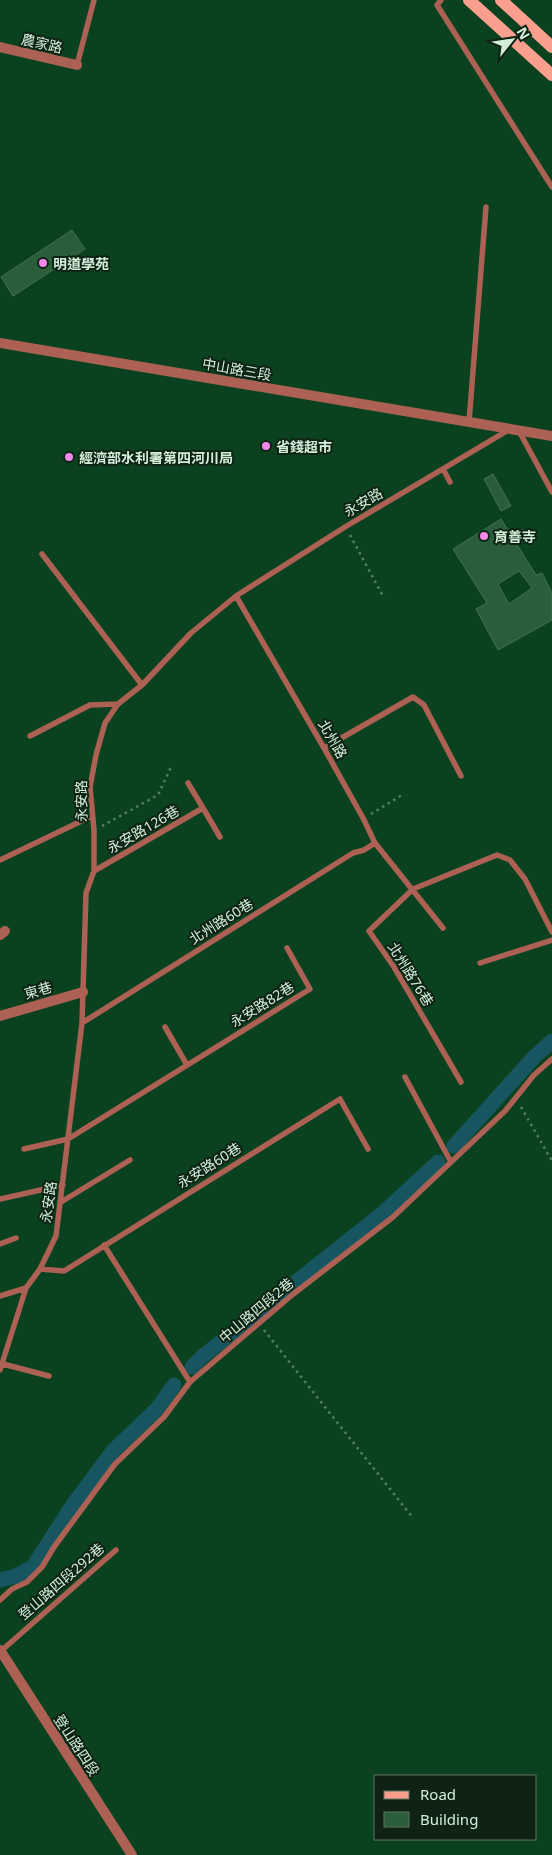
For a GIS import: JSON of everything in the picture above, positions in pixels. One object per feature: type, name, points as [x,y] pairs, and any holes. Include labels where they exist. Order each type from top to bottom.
[{"type":"main road","points":[[470,0],[552,75]]},
{"type":"main road","points":[[501,0],[552,47]]},
{"type":"street","name":"農家路","points":[[0,47],[77,65]]},
{"type":"street","name":"中山路三段","points":[[0,343],[552,436]]},
{"type":"street","name":"東巷","points":[[0,1016],[83,992]]},
{"type":"street","name":"登山路四段","points":[[0,1650],[132,1855]]},
{"type":"lane","points":[[77,65],[94,0]]},
{"type":"lane","points":[[441,0],[437,5],[552,187]]},
{"type":"lane","points":[[469,422],[486,207]]},
{"type":"lane","points":[[514,430],[552,492]]},
{"type":"lane","name":"永安路","points":[[1,1367],[26,1288],[40,1269],[56,1236],[82,1023],[86,893],[94,871],[94,830],[90,787],[105,723],[118,704],[142,685],[191,633],[236,596],[345,527],[443,469],[514,430]]},
{"type":"lane","points":[[443,469],[450,482]]},
{"type":"lane","points":[[42,554],[142,685]]},
{"type":"lane","name":"北州路","points":[[236,596],[324,748],[375,843],[443,928]]},
{"type":"lane","points":[[324,748],[413,697],[424,705],[461,776]]},
{"type":"lane","points":[[30,736],[90,705],[118,704]]},
{"type":"lane","points":[[188,783],[220,837]]},
{"type":"lane","name":"永安路126巷","points":[[94,871],[203,808]]},
{"type":"lane","points":[[0,860],[92,816]]},
{"type":"lane","name":"北州路60巷","points":[[82,1023],[353,853],[364,850],[375,843]]},
{"type":"lane","points":[[413,890],[497,855],[510,860],[525,880],[552,932]]},
{"type":"lane","name":"北州路76巷","points":[[413,890],[369,931],[394,967],[461,1082]]},
{"type":"lane","points":[[480,963],[552,940]]},
{"type":"lane","name":"永安路82巷","points":[[24,1149],[68,1139],[310,989],[287,948]]},
{"type":"lane","points":[[165,1027],[187,1065]]},
{"type":"lane","name":"中山路四段2巷","points":[[0,1600],[12,1589],[27,1582],[42,1567],[54,1547],[115,1464],[164,1417],[190,1382],[292,1295],[393,1217],[505,1111],[534,1075],[552,1059]]},
{"type":"lane","points":[[405,1077],[451,1162]]},
{"type":"lane","name":"永安路60巷","points":[[40,1269],[64,1271],[340,1099],[368,1149]]},
{"type":"lane","points":[[61,1202],[130,1160]]},
{"type":"lane","points":[[0,1199],[63,1185]]},
{"type":"lane","points":[[0,1244],[16,1238]]},
{"type":"lane","points":[[104,1246],[190,1382]]},
{"type":"lane","points":[[0,1296],[26,1288]]},
{"type":"lane","points":[[1,1367],[49,1376]]},
{"type":"lane","name":"登山路四段292巷","points":[[0,1650],[116,1550]]},
{"type":"path","points":[[345,527],[384,598]]},
{"type":"path","points":[[94,830],[158,795],[172,765]]},
{"type":"path","points":[[363,818],[402,795]]},
{"type":"path","points":[[515,1097],[552,1161]]},
{"type":"path","points":[[259,1323],[413,1518]]},
{"type":"building","name":"明道學苑","points":[[72,230],[85,249],[13,296],[1,277]]},
{"type":"building","points":[[493,474],[511,506],[501,511],[484,479]]},
{"type":"building","points":[[501,519],[536,575],[542,573],[552,593],[552,620],[498,650],[476,609],[487,603],[453,549]],"holes":[[[519,571],[532,588],[509,604],[498,584]]]},
{"type":"waterway","points":[[454,1146],[535,1056],[552,1041]]},
{"type":"waterway","points":[[192,1367],[203,1356],[384,1212],[438,1162]]},
{"type":"waterway","points":[[0,1580],[16,1576],[33,1567],[72,1506],[113,1451],[157,1409],[174,1385]]},
{"type":"place","name":"明道學苑","points":[[43,263]]},
{"type":"place","name":"省錢超市","points":[[266,446]]},
{"type":"place","name":"經濟部水利署第四河川局","points":[[69,457]]},
{"type":"place","name":"育善寺","points":[[484,536]]}]
